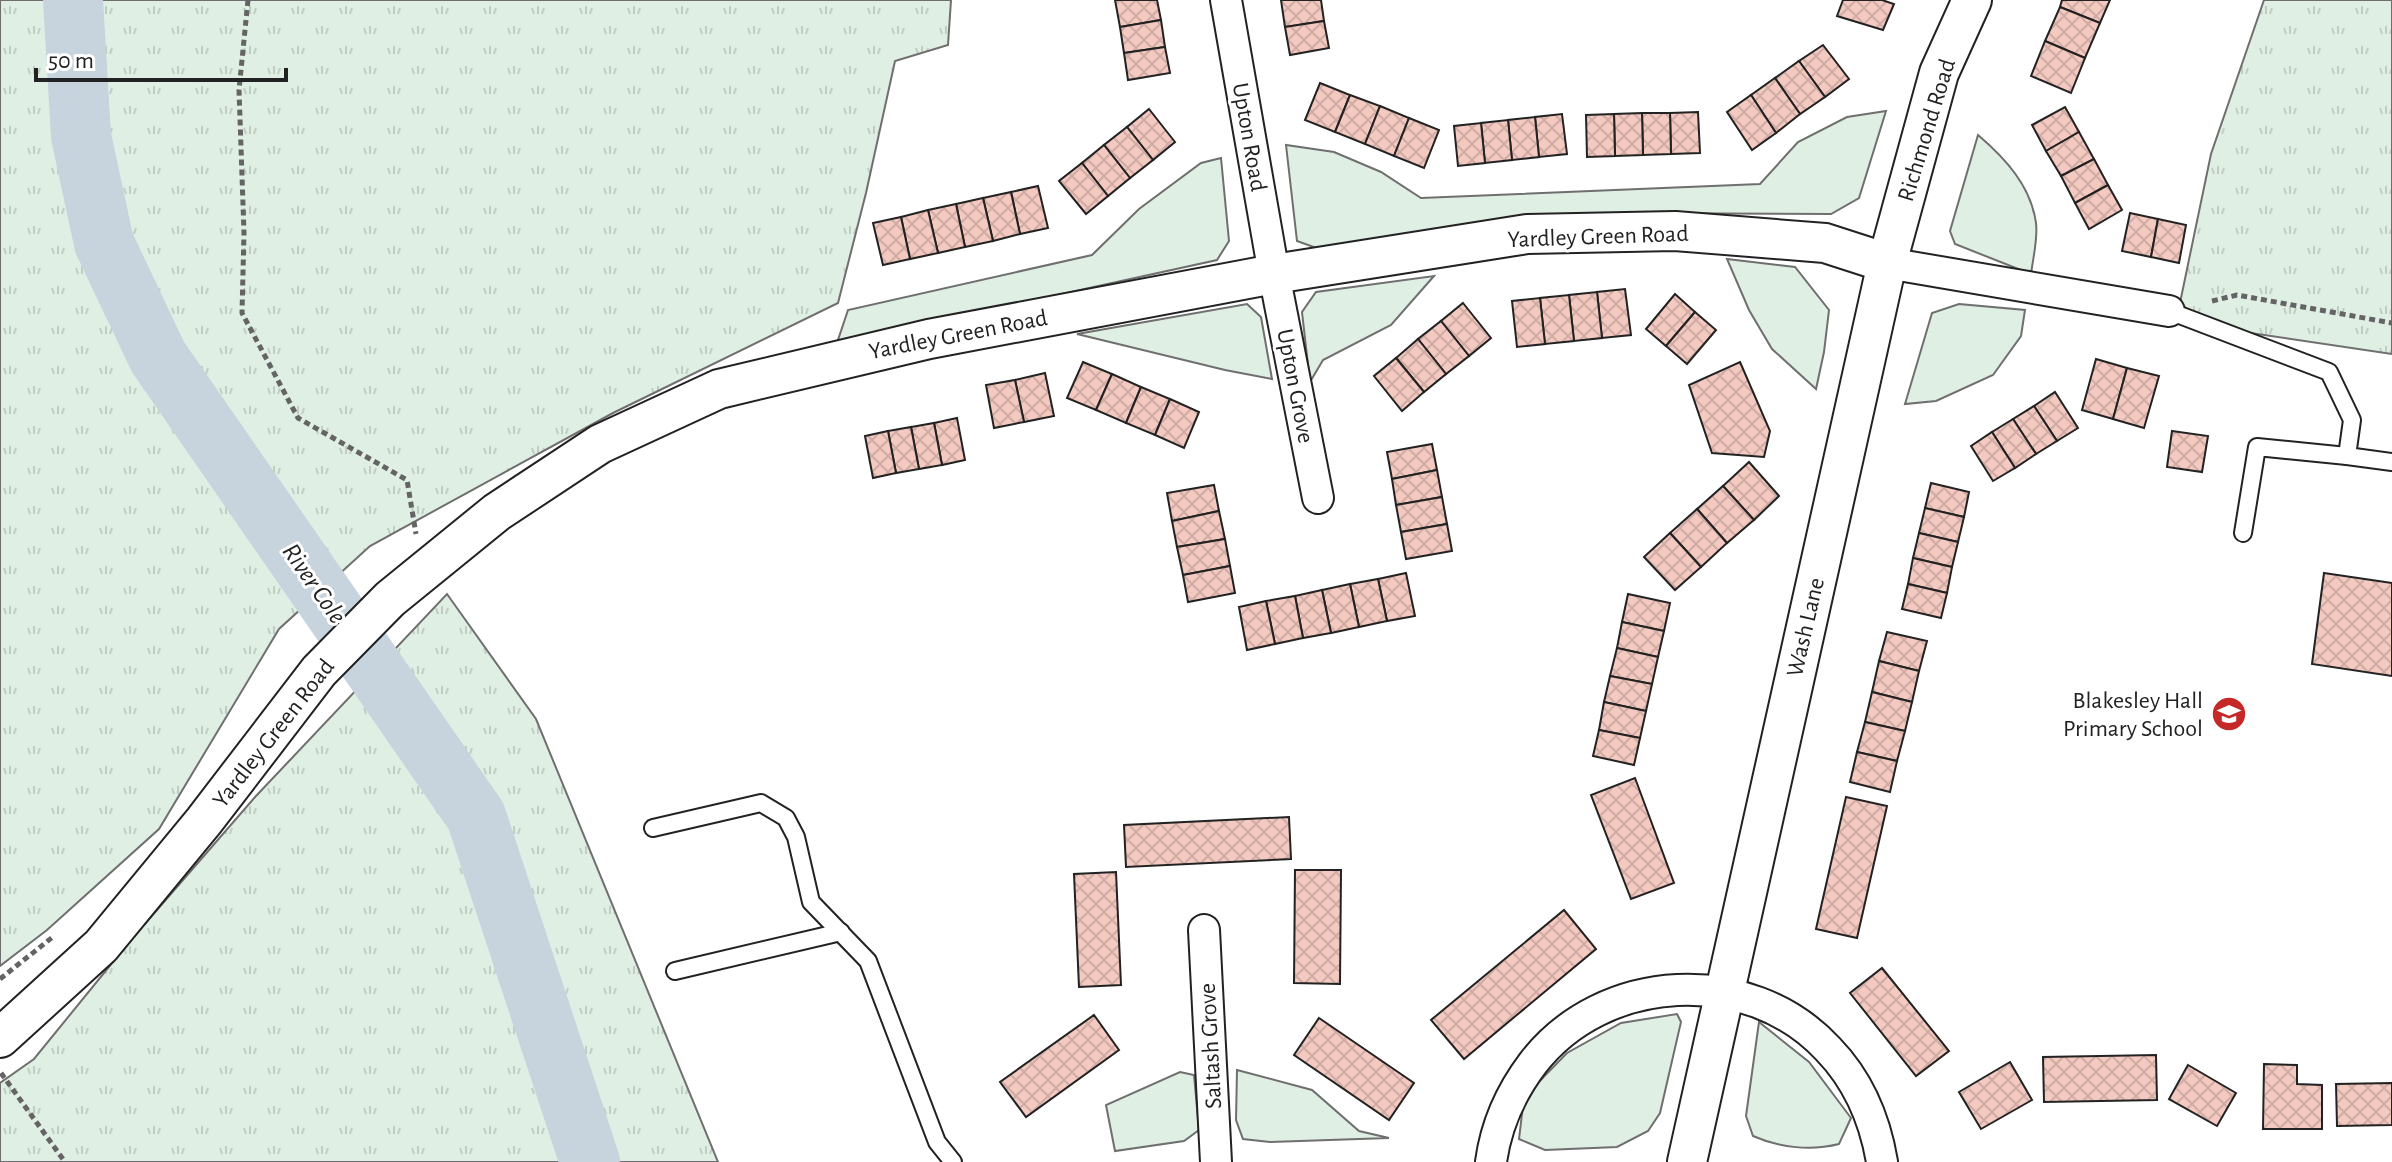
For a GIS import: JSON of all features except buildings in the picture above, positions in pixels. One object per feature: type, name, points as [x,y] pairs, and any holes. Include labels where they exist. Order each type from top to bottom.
[{"type":"street","name":"Upton Road","points":[[1226,0],[1274,274]]},
{"type":"street","name":"Richmond Road","points":[[1887,263],[1939,73],[1972,0]]},
{"type":"street","name":"Yardley Green Road","points":[[0,1038],[101,946],[204,821],[319,671],[390,599],[497,512],[600,444],[719,389],[929,339],[1274,274],[1527,234],[1675,231],[1825,243],[1887,263],[2169,311]]},
{"type":"street","name":"Wash Lane","points":[[1687,1162],[1887,263]]},
{"type":"street","name":"Upton Grove","points":[[1274,274],[1318,498]]},
{"type":"street","name":"Saltash Grove","points":[[1204,930],[1216,1162]]},
{"type":"street","points":[[1491,1162],[1502,1116],[1519,1081],[1543,1050],[1573,1024],[1607,1005],[1644,993],[1684,988],[1723,992],[1761,1003],[1796,1022],[1827,1047],[1852,1078],[1870,1114],[1882,1162]]},
{"type":"lane","points":[[2169,311],[2329,372],[2352,420],[2347,456]]},
{"type":"lane","points":[[2243,533],[2257,447],[2392,462]]},
{"type":"lane","points":[[653,828],[761,803],[786,818],[796,837],[811,902],[868,961],[937,1142],[953,1162]]},
{"type":"lane","points":[[675,971],[841,932]]},
{"type":"path","points":[[248,0],[239,90],[244,233],[242,313],[298,418],[407,480],[417,543]]},
{"type":"path","points":[[2169,311],[2237,295],[2392,323]]},
{"type":"path","points":[[0,1073],[65,1162]]},
{"type":"green space","points":[[0,0],[951,0],[948,45],[895,61],[838,303],[613,413],[370,546],[279,629],[159,829],[47,930],[0,966]]},
{"type":"green space","points":[[2264,0],[2392,0],[2392,354],[2176,322],[2211,154]]},
{"type":"green space","points":[[1886,111],[1859,198],[1831,214],[1603,213],[1491,222],[1319,249],[1297,241],[1286,145],[1334,152],[1381,172],[1421,198],[1760,184],[1798,142],[1847,117]]},
{"type":"green space","points":[[1978,135],[2007,163],[2029,197],[2036,229],[2031,274],[1955,244],[1950,231]]},
{"type":"green space","points":[[1221,158],[1229,241],[1217,260],[837,343],[848,310],[1092,255],[1139,209],[1201,163]]},
{"type":"green space","points":[[1727,259],[1795,267],[1829,310],[1816,389],[1772,349],[1749,310]]},
{"type":"green space","points":[[1434,276],[1391,325],[1323,360],[1310,382],[1302,312],[1316,292]]},
{"type":"green space","points":[[1247,304],[1261,317],[1272,379],[1077,334]]},
{"type":"green space","points":[[1959,304],[2025,310],[2021,336],[1993,375],[1936,401],[1905,404],[1932,313]]},
{"type":"green space","points":[[447,594],[536,719],[718,1162],[0,1162],[0,1083],[34,1059],[130,941],[256,796]]},
{"type":"green space","points":[[1677,1014],[1681,1022],[1660,1113],[1648,1131],[1617,1147],[1545,1150],[1519,1139],[1524,1097],[1567,1053],[1621,1023]]},
{"type":"green space","points":[[1759,1022],[1809,1062],[1851,1118],[1839,1144],[1796,1147],[1753,1136],[1746,1116]]},
{"type":"green space","points":[[1237,1070],[1312,1090],[1359,1131],[1389,1138],[1270,1142],[1243,1139],[1236,1120]]},
{"type":"green space","points":[[1180,1072],[1194,1075],[1199,1130],[1184,1141],[1115,1151],[1106,1105]]},
{"type":"waterway","name":"River Cole","points":[[73,0],[81,136],[104,243],[158,357],[476,816],[590,1162]]},
{"type":"place","name":"Blakesley Hall Primary School","points":[[2229,714]]}]
